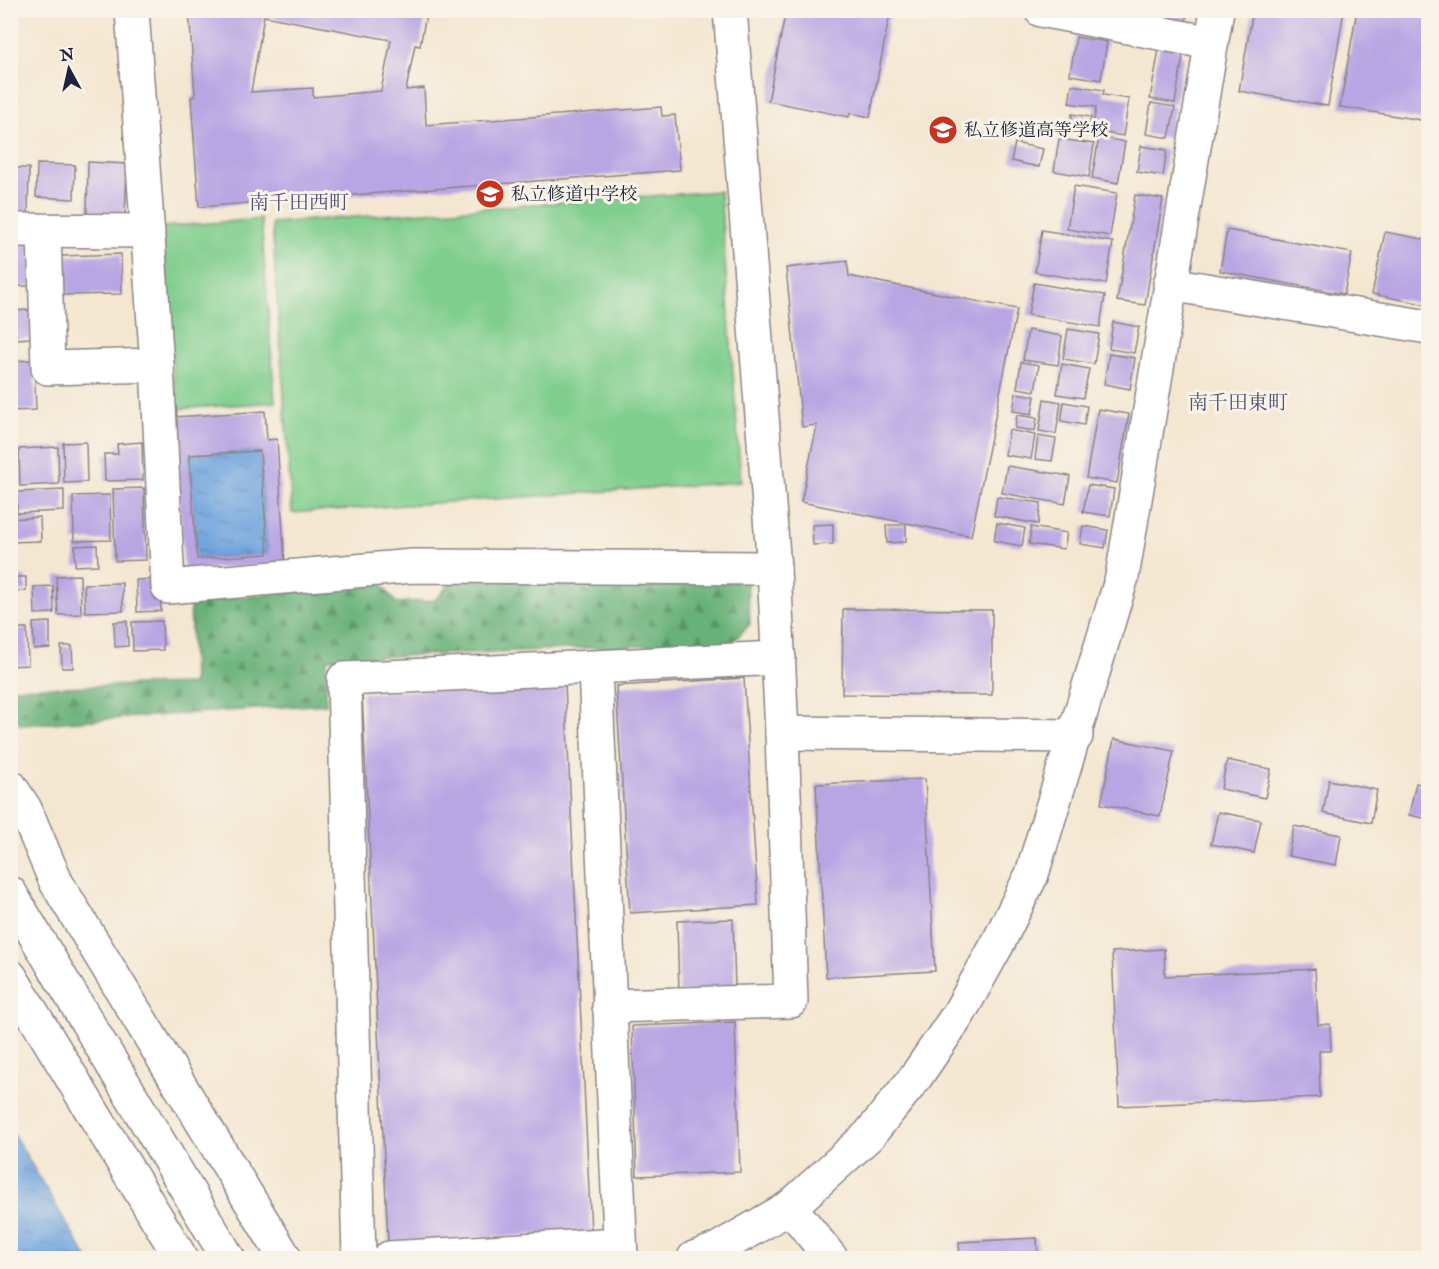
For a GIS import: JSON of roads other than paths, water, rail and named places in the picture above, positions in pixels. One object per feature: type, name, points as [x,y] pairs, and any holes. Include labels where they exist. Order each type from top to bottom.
[{"type":"street","points":[[132,10],[157,365],[168,587],[413,566],[774,568]]},
{"type":"street","points":[[609,1006],[791,1000],[774,568],[730,10]]},
{"type":"street","points":[[1041,10],[1211,43]]},
{"type":"street","points":[[694,1258],[716,1250],[790,1207],[869,1135],[915,1078],[958,1015],[997,945],[1032,874],[1076,736],[1122,577],[1216,10]]},
{"type":"street","points":[[10,230],[148,231]]},
{"type":"street","points":[[44,231],[48,368],[157,365]]},
{"type":"street","points":[[1170,284],[1428,327]]},
{"type":"street","points":[[359,1258],[344,679],[595,669],[779,658]]},
{"type":"street","points":[[389,1258],[620,1251],[595,669]]},
{"type":"street","points":[[782,734],[1076,736]]},
{"type":"street","points":[[10,786],[25,809],[56,882],[285,1258]]},
{"type":"street","points":[[10,893],[228,1258]]},
{"type":"street","points":[[10,976],[181,1258]]},
{"type":"street","points":[[790,1207],[831,1258]]},
{"type":"water","points":[[260,451],[268,554],[197,559],[189,455]]},
{"type":"water","points":[[11,1130],[87,1258],[11,1258]]},
{"type":"place","name":"私立修道高等学校","points":[[943,130]]},
{"type":"place","name":"私立修道中学校","points":[[490,194]]},
{"type":"district","name":"南千田西町","points":[[299,202]]},
{"type":"district","name":"南千田東町","points":[[1238,402]]}]
